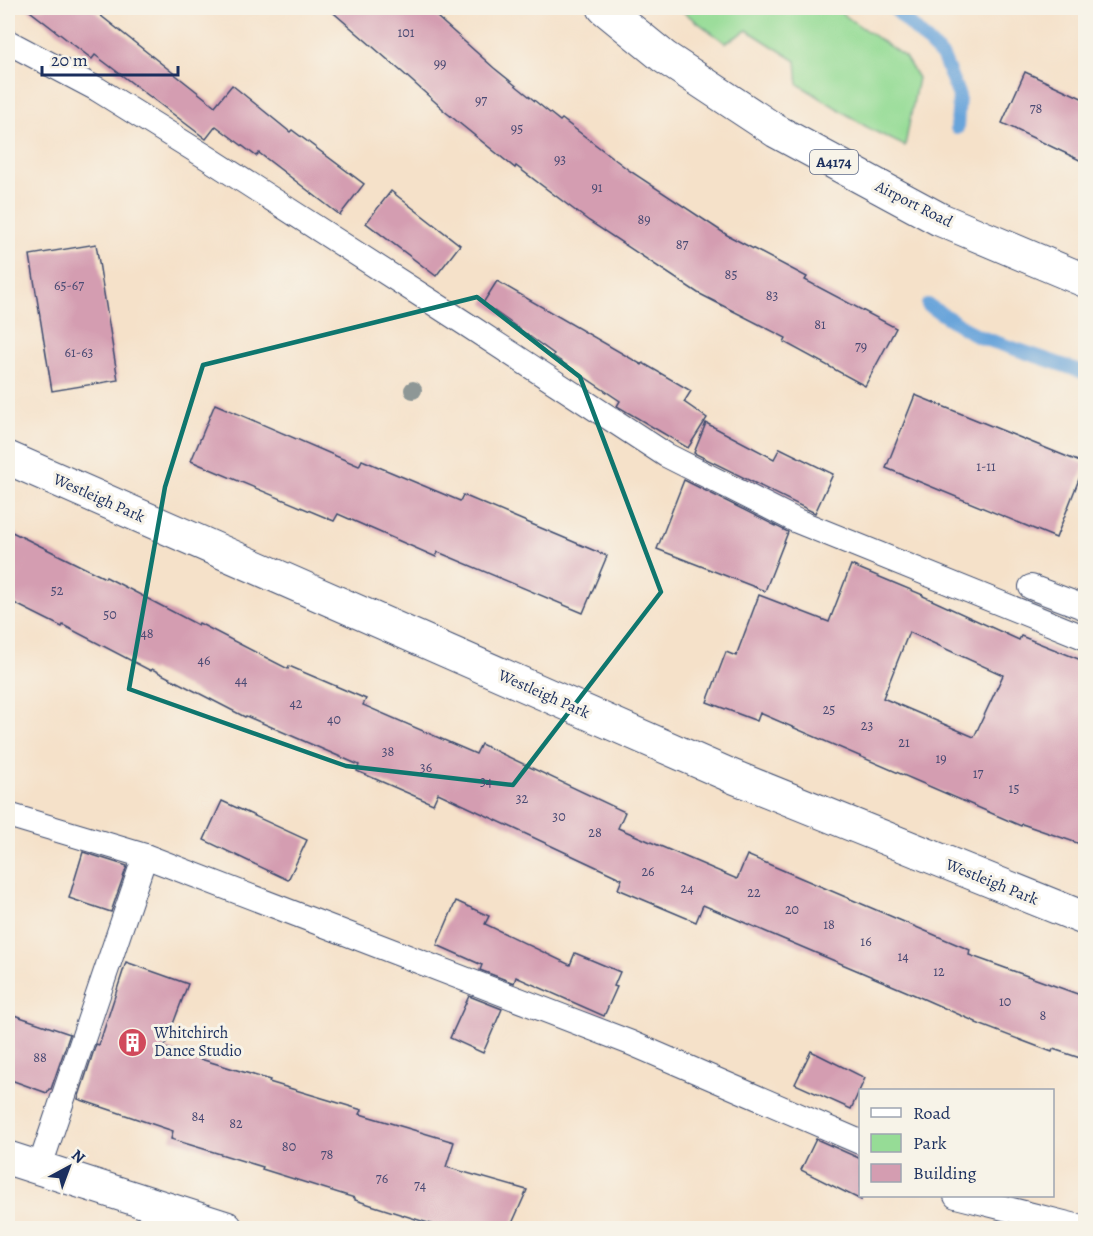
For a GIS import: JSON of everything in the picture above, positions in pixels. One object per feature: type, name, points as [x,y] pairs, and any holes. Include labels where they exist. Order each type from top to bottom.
[{"type":"main road","name":"Airport Road","points":[[604,8],[664,57],[776,131],[939,219],[1086,281]]},
{"type":"main road","name":"Westleigh Park","points":[[8,458],[734,777],[1086,919]]},
{"type":"main road","points":[[8,1158],[226,1228]]},
{"type":"lane","points":[[8,42],[97,89],[469,326],[666,455],[798,521],[1086,638]]},
{"type":"lane","points":[[1031,587],[1086,608]]},
{"type":"lane","points":[[8,816],[145,856],[631,1043],[859,1141]]},
{"type":"lane","points":[[39,1169],[145,856]]},
{"type":"lane","points":[[961,1197],[1076,1227],[1086,1227]]},
{"type":"highlighted area","points":[[477,297],[580,377],[661,592],[513,785],[346,766],[129,689],[165,487],[203,365]]},
{"type":"green space","points":[[678,8],[835,8],[905,57],[918,78],[905,146],[870,129],[798,84],[796,61],[747,30],[726,43]]},
{"type":"building","points":[[26,8],[91,8],[215,106],[232,85],[290,132],[292,130],[364,184],[340,215],[259,153],[256,156],[216,126],[206,139],[95,55],[92,59]]},
{"type":"building","points":[[328,8],[427,8],[520,89],[630,171],[727,235],[807,277],[805,280],[896,328],[865,386],[784,342],[786,338],[698,293],[589,221],[516,166],[515,168],[443,110]]},
{"type":"building","points":[[1025,72],[1086,100],[1086,163],[1002,123]]},
{"type":"building","points":[[391,191],[460,245],[436,276],[366,223]]},
{"type":"building","points":[[96,244],[118,380],[52,391],[30,255]]},
{"type":"building","points":[[497,281],[691,391],[684,402],[707,418],[688,448],[617,406],[620,401],[553,356],[554,354],[483,303]]},
{"type":"building","points":[[915,395],[1085,464],[1056,538],[886,468]]},
{"type":"building","points":[[215,404],[359,466],[362,460],[460,501],[463,495],[607,556],[583,613],[438,552],[436,557],[338,514],[334,521],[191,461]]},
{"type":"building","points":[[706,423],[774,459],[780,448],[833,474],[815,513],[694,453]]},
{"type":"building","points":[[684,480],[788,532],[765,591],[657,549]]},
{"type":"building","points":[[8,530],[288,669],[289,666],[366,699],[363,705],[476,754],[481,744],[625,812],[618,828],[737,879],[747,855],[970,950],[969,955],[1086,997],[1086,1060],[1053,1049],[1052,1052],[976,1023],[703,905],[696,922],[618,889],[622,879],[438,793],[433,804],[357,771],[359,765],[245,717],[152,669],[151,671],[63,625],[62,627],[8,600]]},
{"type":"building","points":[[851,565],[923,595],[1019,640],[1021,636],[1086,662],[1086,846],[1022,824],[1021,826],[760,713],[757,721],[707,702],[726,652],[736,656],[759,595],[829,622]],"holes":[[[909,632],[1003,675],[974,737],[883,698]]]},
{"type":"building","points":[[222,801],[307,840],[288,880],[204,840]]},
{"type":"building","points":[[83,852],[127,866],[111,912],[69,898]]},
{"type":"building","points":[[456,901],[489,916],[485,924],[570,965],[575,953],[620,972],[614,986],[617,987],[604,1016],[516,977],[514,983],[480,970],[482,965],[437,945]]},
{"type":"building","points":[[126,962],[188,984],[164,1048],[362,1110],[360,1114],[454,1142],[446,1167],[527,1190],[510,1228],[444,1228],[262,1169],[263,1167],[171,1139],[173,1131],[78,1099],[96,1044],[99,1045]]},
{"type":"building","points":[[469,996],[502,1009],[483,1053],[450,1038]]},
{"type":"building","points":[[8,1013],[70,1034],[51,1089],[47,1093],[8,1079]]},
{"type":"building","points":[[811,1051],[865,1078],[851,1109],[795,1084]]},
{"type":"building","points":[[816,1139],[859,1158],[859,1197],[861,1200],[801,1170]]},
{"type":"waterway","points":[[894,8],[943,57],[959,96],[957,128]]},
{"type":"waterway","points":[[928,305],[977,336],[1086,373]]},
{"type":"place","name":"Whitchirch Dance Studio","points":[[133,1042]]}]
